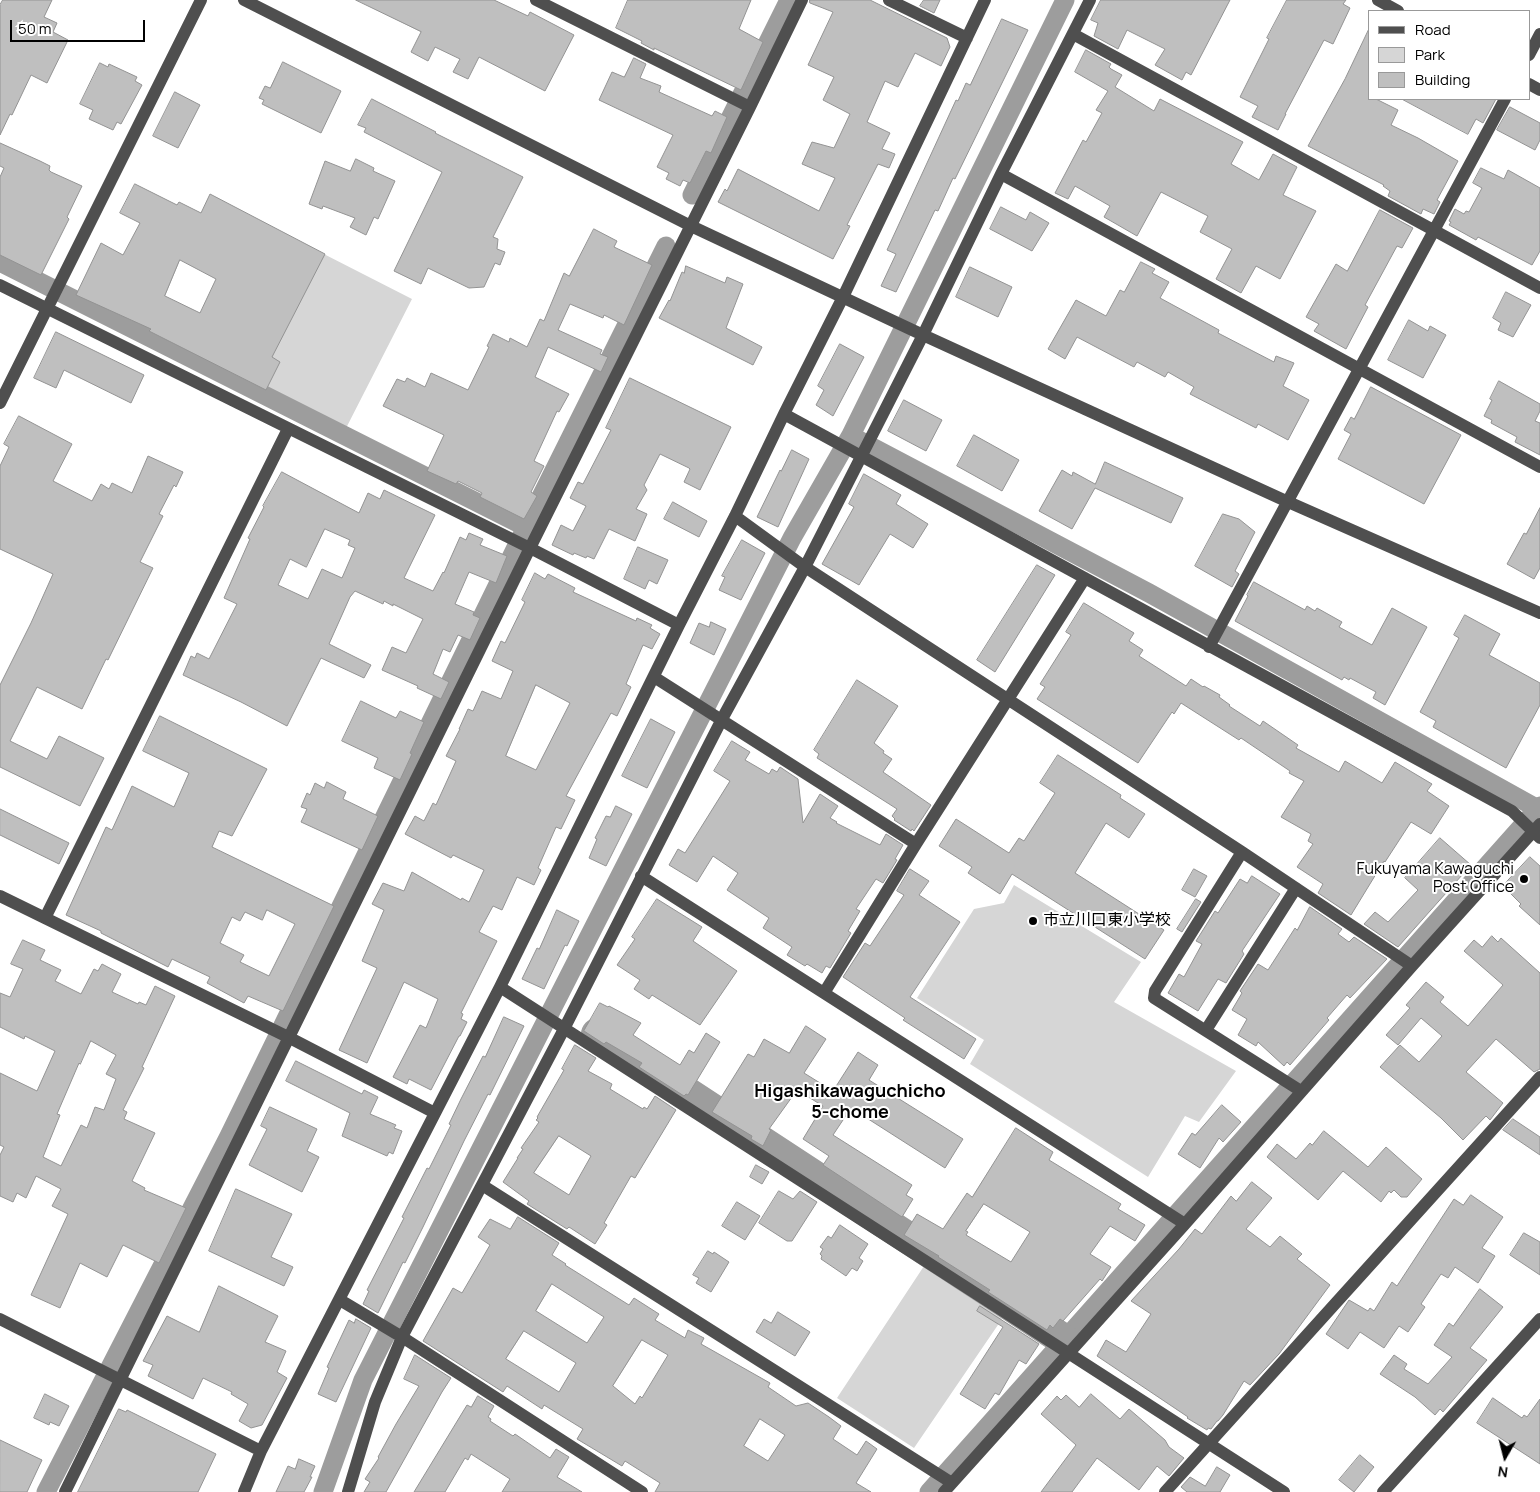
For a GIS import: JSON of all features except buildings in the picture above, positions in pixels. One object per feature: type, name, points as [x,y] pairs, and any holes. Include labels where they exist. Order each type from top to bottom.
[{"type":"street","points":[[0,403],[201,0]]},
{"type":"street","points":[[244,0],[691,226],[920,334],[1286,501],[1540,613]]},
{"type":"street","points":[[536,0],[750,107]]},
{"type":"street","points":[[65,1492],[288,1037],[802,0]]},
{"type":"street","points":[[889,0],[966,38]]},
{"type":"street","points":[[244,1492],[261,1451],[500,986],[678,624],[735,516],[784,414],[844,297],[985,0]]},
{"type":"street","points":[[348,1492],[375,1402],[402,1337],[564,1028],[722,719],[805,567],[860,454],[871,437],[920,334],[1090,0]]},
{"type":"street","points":[[1378,0],[1396,10]]},
{"type":"street","points":[[1073,34],[1540,288]]},
{"type":"street","points":[[1530,54],[1540,34]]},
{"type":"street","points":[[1209,647],[1286,501],[1504,100]]},
{"type":"street","points":[[1001,174],[1540,467]]},
{"type":"street","points":[[0,285],[530,548],[678,624]]},
{"type":"street","points":[[482,1185],[948,1488],[1068,1352],[1185,1224],[1412,966],[1537,830],[1512,811],[784,414]]},
{"type":"street","points":[[45,918],[288,429]]},
{"type":"street","points":[[735,516],[805,567],[1242,852],[1412,966]]},
{"type":"street","points":[[824,993],[1085,578]]},
{"type":"street","points":[[654,676],[916,844]]},
{"type":"street","points":[[1242,852],[1155,991],[1154,998],[1301,1091]]},
{"type":"street","points":[[641,876],[1185,1224]]},
{"type":"street","points":[[1206,1030],[1296,888]]},
{"type":"street","points":[[0,896],[288,1037],[435,1113]]},
{"type":"street","points":[[500,986],[1284,1492]]},
{"type":"street","points":[[1165,1492],[1540,1076]]},
{"type":"street","points":[[340,1300],[402,1337],[642,1492]]},
{"type":"street","points":[[0,1319],[261,1451]]},
{"type":"street","points":[[1382,1492],[1540,1319]]},
{"type":"green space","points":[[314,249],[412,299],[341,438],[244,388]]},
{"type":"green space","points":[[1014,885],[1141,962],[1114,1002],[1236,1071],[1199,1122],[1185,1116],[1148,1177],[970,1064],[984,1040],[917,998],[974,909],[1004,903]]},
{"type":"green space","points":[[924,1266],[1002,1319],[914,1448],[837,1398]]},
{"type":"waterway","points":[[692,195],[789,0]]},
{"type":"waterway","points":[[323,1492],[363,1380],[792,538],[851,435],[1065,0]]},
{"type":"waterway","points":[[46,1492],[229,1136],[526,527],[666,246]]},
{"type":"waterway","points":[[0,262],[526,527]]},
{"type":"waterway","points":[[851,436],[1149,593],[1540,810]]},
{"type":"waterway","points":[[929,1492],[1540,806]]},
{"type":"waterway","points":[[597,1034],[1064,1340]]},
{"type":"place","name":"Fukuyama Kawaguchi Post Office","points":[[1524,879]]},
{"type":"place","name":"市立川口東小学校","points":[[1033,921]]},
{"type":"district","name":"Higashikawaguchicho 5-chome","points":[[850,1102]]}]
